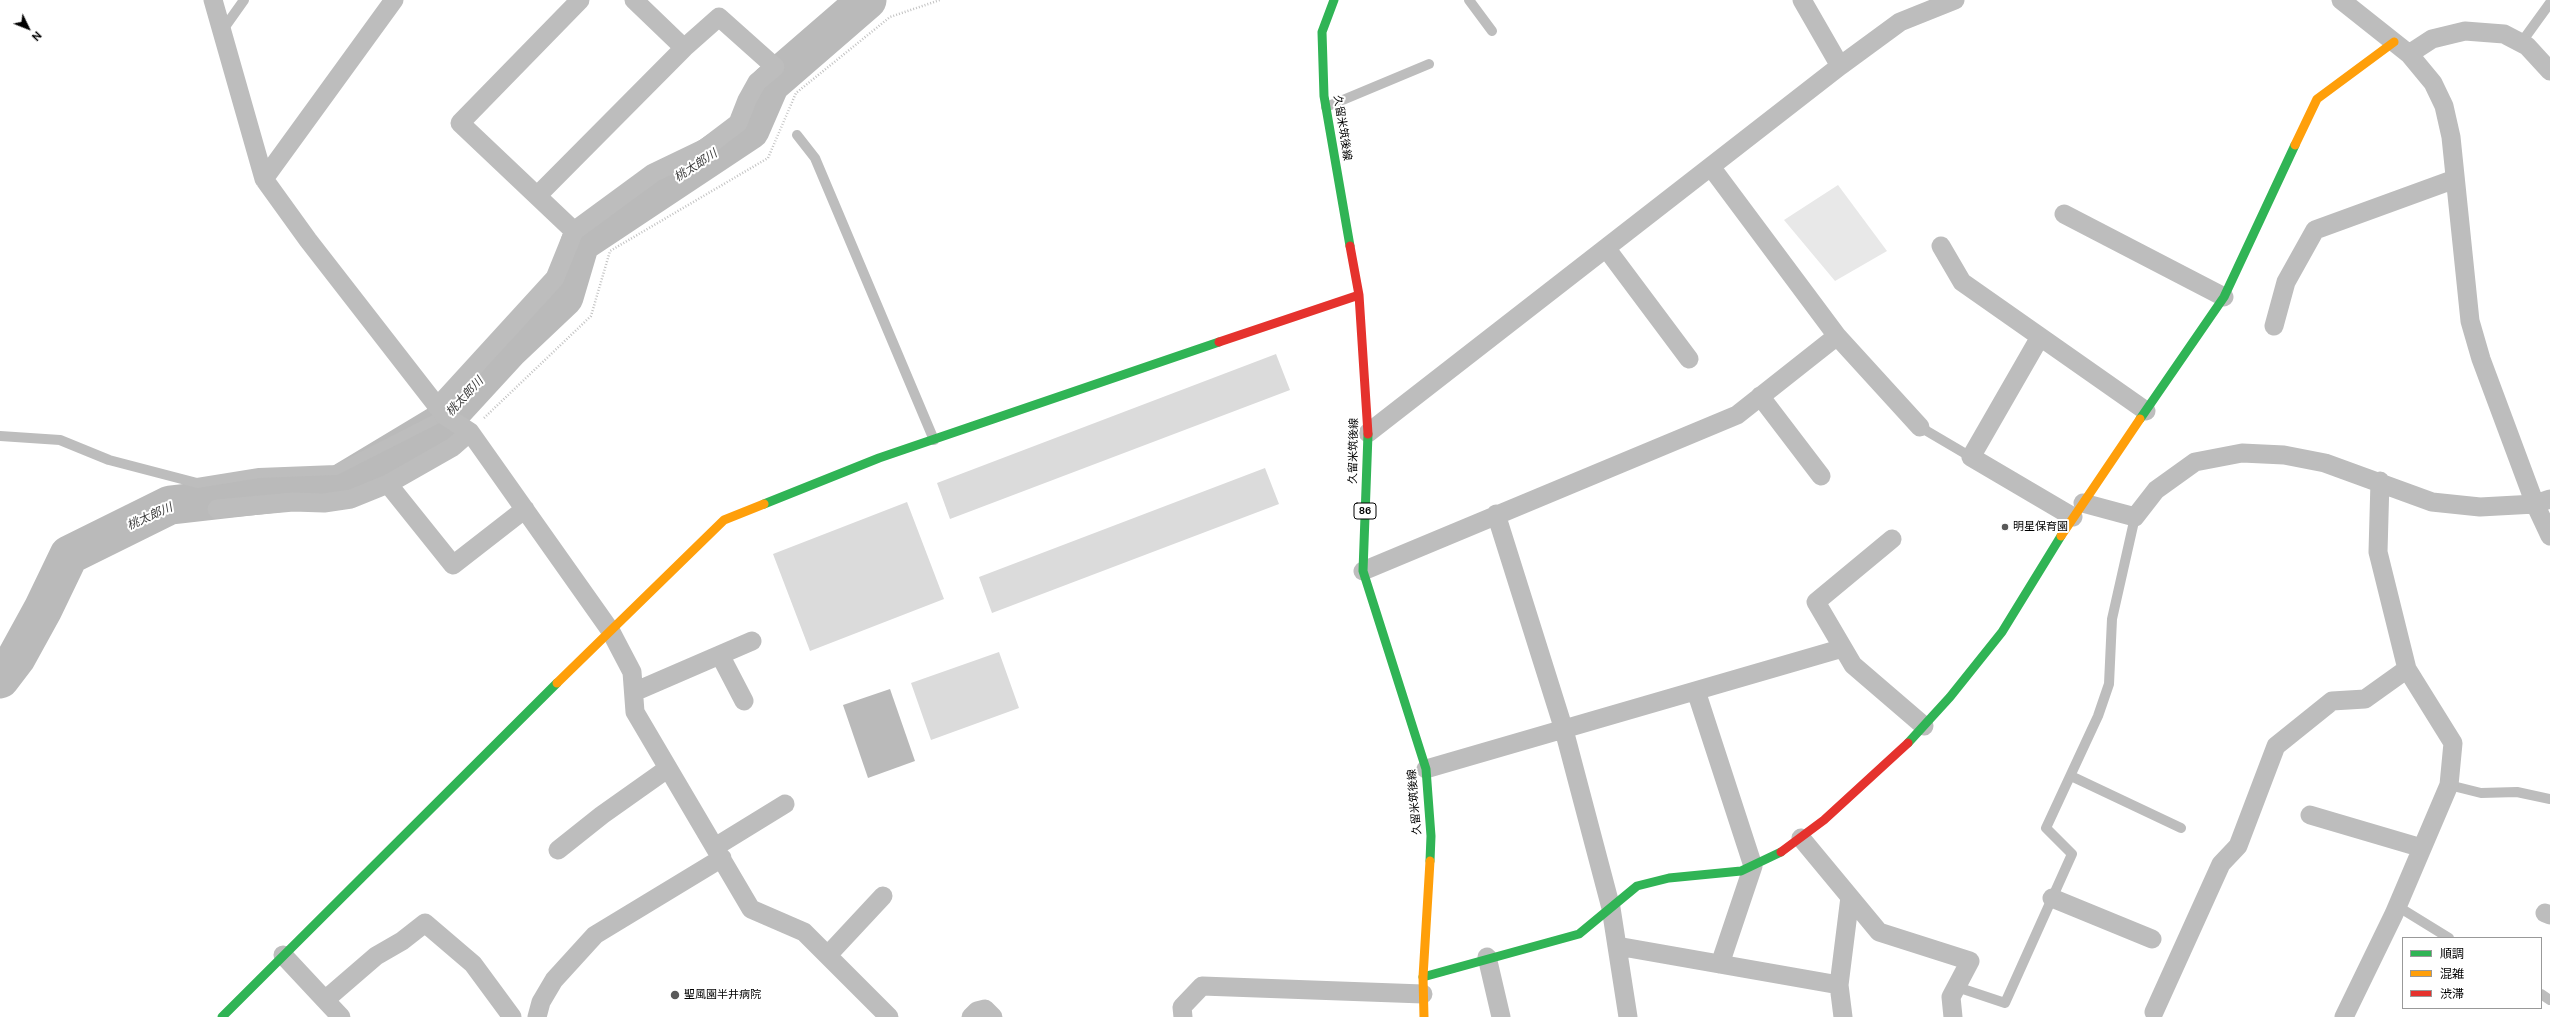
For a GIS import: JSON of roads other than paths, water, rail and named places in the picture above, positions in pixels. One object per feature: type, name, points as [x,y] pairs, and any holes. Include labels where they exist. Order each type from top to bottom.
[{"type":"street","points":[[213,0],[264,179],[308,240],[441,410],[470,432],[610,630],[632,672],[635,712],[667,769],[751,909],[804,932],[889,1017]]},
{"type":"street","points":[[264,179],[394,0]]},
{"type":"street","points":[[574,230],[460,123],[580,0]]},
{"type":"street","points":[[634,0],[684,48]]},
{"type":"street","name":"久留米筑後線","points":[[1334,0],[1322,32],[1326,107],[1359,295],[1368,433],[1363,571],[1426,769],[1431,836],[1423,985],[1424,1017]]},
{"type":"street","points":[[1802,0],[1840,66]]},
{"type":"street","points":[[1368,433],[1840,66],[1900,22],[1955,0]]},
{"type":"street","points":[[2341,0],[2409,54],[2433,83],[2444,106],[2451,137],[2470,321],[2481,359],[2542,502],[2550,536]]},
{"type":"street","points":[[441,410],[555,278],[574,230],[653,172],[705,148],[738,123],[746,100],[757,82],[775,68],[719,17],[684,48],[537,196]]},
{"type":"street","points":[[2409,54],[2432,39],[2465,31],[2504,34],[2521,43],[2550,70]]},
{"type":"street","points":[[1183,1017],[1182,1007],[1202,986],[1423,985],[1487,958],[1579,934],[1637,886],[1669,878],[1741,871],[1778,855],[1801,838],[1902,750],[1924,726],[2002,632],[2078,510],[2224,297],[2318,99],[2394,42]]},
{"type":"street","points":[[1711,167],[1837,336],[1920,427]]},
{"type":"street","points":[[2274,326],[2286,282],[2315,230],[2455,178]]},
{"type":"street","points":[[2064,214],[2224,297]]},
{"type":"street","points":[[1941,246],[1962,282],[2146,412]]},
{"type":"street","points":[[1606,248],[1689,359]]},
{"type":"street","points":[[222,1017],[610,630],[724,520],[879,458],[1359,295]]},
{"type":"street","points":[[1363,571],[1496,514],[1737,415],[1837,336]]},
{"type":"street","points":[[2040,337],[1971,457],[2078,510],[2135,517],[2156,490],[2195,462],[2242,453],[2284,455],[2325,463],[2380,481],[2432,502],[2480,507],[2542,502]]},
{"type":"street","points":[[1760,396],[1821,476]]},
{"type":"street","points":[[217,509],[293,502],[324,503],[351,499],[388,484],[453,448],[470,432]]},
{"type":"street","points":[[2344,1017],[2398,906],[2449,784],[2453,743],[2407,669],[2378,552],[2380,481]]},
{"type":"street","points":[[388,484],[453,565],[525,509]]},
{"type":"street","points":[[1496,514],[1564,730],[1611,908],[1628,1017]]},
{"type":"street","points":[[1892,538],[1816,602],[1853,665],[1924,726]]},
{"type":"street","points":[[634,692],[752,641]]},
{"type":"street","points":[[1426,769],[1843,648]]},
{"type":"street","points":[[720,655],[744,701]]},
{"type":"street","points":[[2154,1012],[2221,864],[2238,846],[2276,746],[2332,701],[2365,699],[2407,669]]},
{"type":"street","points":[[1696,691],[1753,866],[1720,964]]},
{"type":"street","points":[[558,850],[602,815],[667,769]]},
{"type":"street","points":[[536,1017],[541,1002],[554,980],[595,935],[718,853],[785,804]]},
{"type":"street","points":[[2310,815],[2422,848]]},
{"type":"street","points":[[1801,838],[1879,932],[1970,961],[1951,997],[1953,1017]]},
{"type":"street","points":[[828,955],[883,896]]},
{"type":"street","points":[[1843,1017],[1839,985],[1850,897]]},
{"type":"street","points":[[2052,898],[2152,939]]},
{"type":"street","points":[[325,1000],[376,956],[402,941],[425,923],[473,964],[512,1017]]},
{"type":"street","points":[[1617,946],[1839,985]]},
{"type":"street","points":[[283,956],[341,1017]]},
{"type":"street","points":[[1487,958],[1501,1017]]},
{"type":"street","points":[[971,1017],[977,1011],[985,1009],[993,1017]]},
{"type":"lane","points":[[222,31],[244,0]]},
{"type":"lane","points":[[1469,0],[1492,31]]},
{"type":"lane","points":[[2521,43],[2550,3]]},
{"type":"lane","points":[[1326,107],[1429,64]]},
{"type":"lane","points":[[797,135],[815,158],[934,440]]},
{"type":"lane","points":[[0,436],[60,440],[109,460],[197,483],[259,473],[336,470],[441,410]]},
{"type":"lane","points":[[1920,427],[1971,457]]},
{"type":"lane","points":[[1957,987],[2005,1004],[2072,854],[2046,828],[2098,716],[2109,684],[2112,619],[2135,517]]},
{"type":"lane","points":[[2070,776],[2181,828]]},
{"type":"lane","points":[[2449,784],[2481,793],[2517,792],[2550,799]]},
{"type":"lane","points":[[2398,906],[2447,937]]},
{"type":"waterway","name":"桃太郎川","points":[[0,679],[16,658],[43,609],[69,555],[170,505],[337,486],[440,424],[509,349],[564,297],[580,243],[750,130],[770,84],[867,0]]},
{"type":"place","name":"明星保育園","points":[[2005,527]]},
{"type":"place","name":"聖風園半井病院","points":[[675,995]]}]
